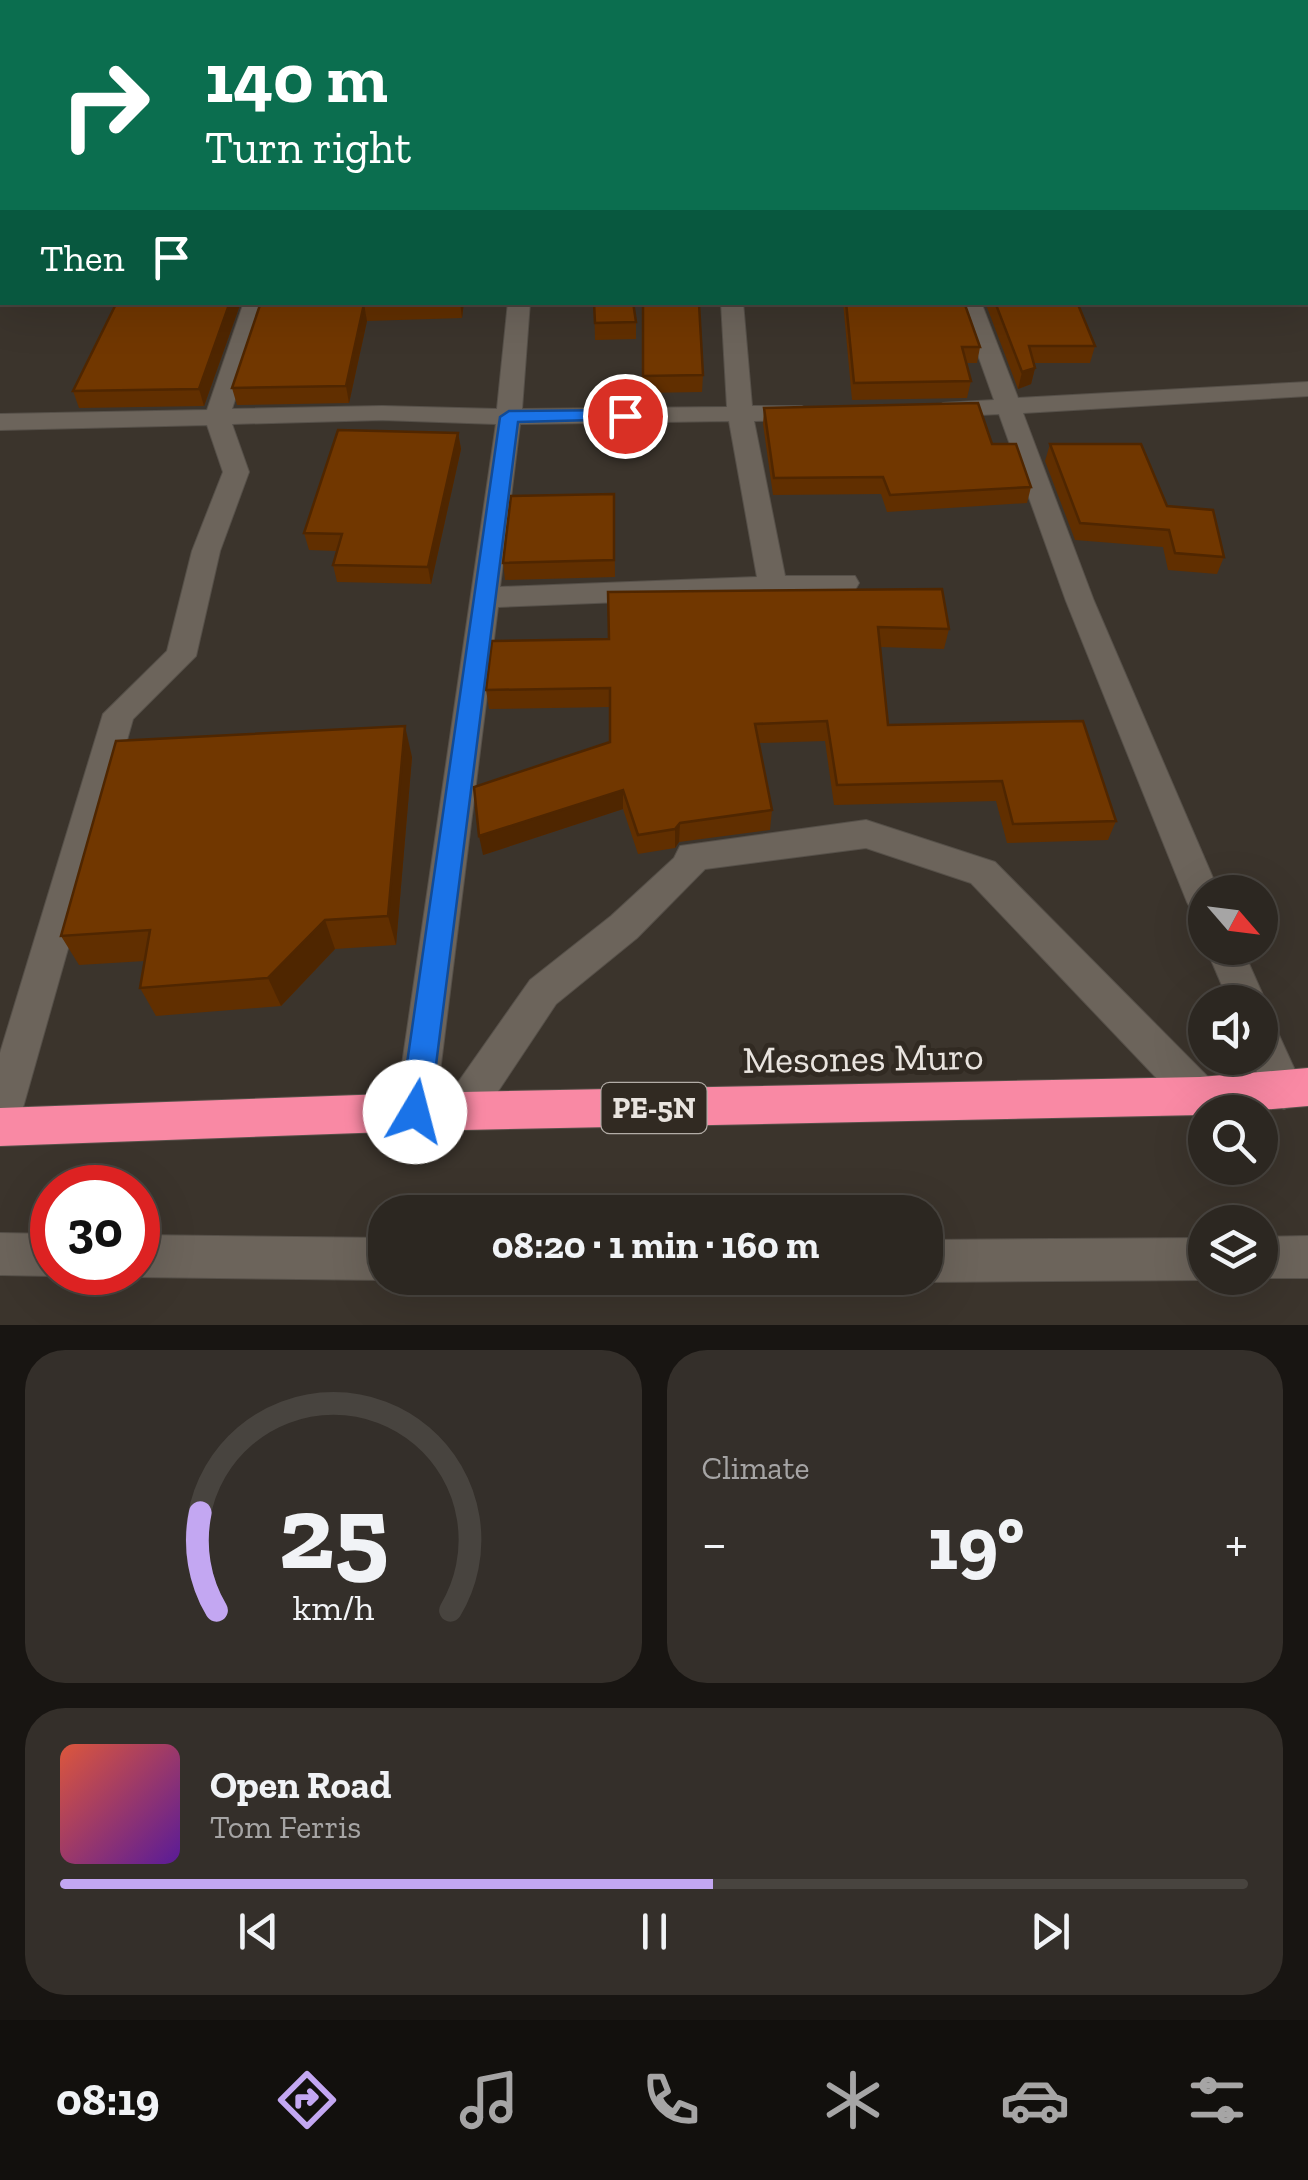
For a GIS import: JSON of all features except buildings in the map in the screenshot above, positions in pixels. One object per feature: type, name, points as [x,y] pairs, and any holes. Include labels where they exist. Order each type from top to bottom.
[{"type":"highway","name":"Mesones Muro","points":[[1214,1095],[1296,1089]]},
{"type":"highway","name":"Mesones Muro","points":[[0,1126],[415,1112],[1188,1096]]},
{"type":"street","points":[[0,1118],[120,714],[180,656],[206,551],[236,472],[217,418],[255,305]]},
{"type":"street","points":[[415,1112],[509,417],[519,305]]},
{"type":"street","points":[[732,305],[740,414],[772,584]]},
{"type":"street","points":[[971,305],[1080,601],[1194,875]]},
{"type":"street","points":[[914,410],[1011,408],[1308,389]]},
{"type":"street","points":[[0,422],[382,413],[509,417],[818,412]]},
{"type":"street","points":[[483,598],[845,584]]},
{"type":"street","points":[[461,1112],[543,992],[624,927],[689,866],[692,856],[866,834],[983,872],[1199,1095]]},
{"type":"street","points":[[1278,1062],[1296,1089]]},
{"type":"street","points":[[0,1254],[30,1254]]},
{"type":"street","points":[[160,1256],[368,1260]]},
{"type":"street","points":[[1278,1258],[1308,1257]]},
{"type":"street","points":[[943,1261],[1188,1259]]},
{"type":"route","points":[[415,1112],[509,417],[625,416]]}]
